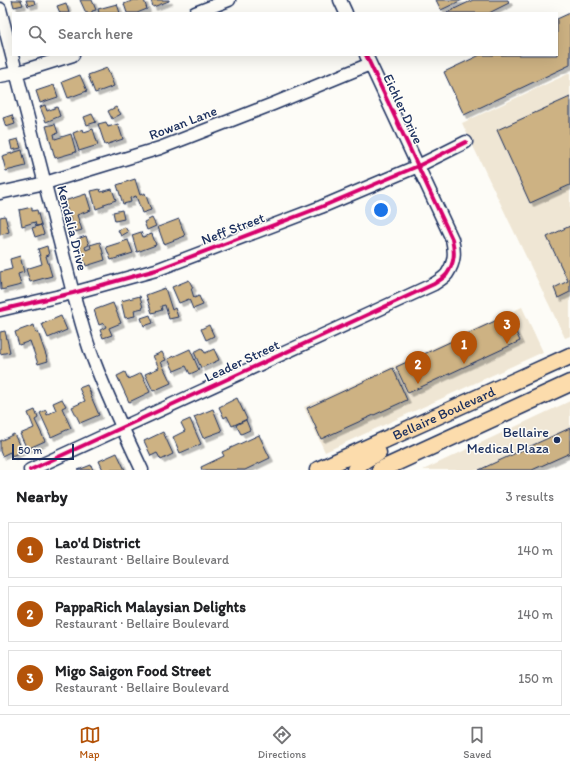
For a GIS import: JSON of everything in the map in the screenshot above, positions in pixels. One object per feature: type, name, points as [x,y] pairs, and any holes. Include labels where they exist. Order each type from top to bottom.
[{"type":"main road","points":[[566,358],[570,376]]},
{"type":"main road","name":"Bellaire Boulevard","points":[[318,470],[342,465],[435,417],[566,358]]},
{"type":"main road","name":"Bellaire Boulevard","points":[[380,470],[570,383]]},
{"type":"main road","points":[[355,470],[360,463],[403,442],[435,417]]},
{"type":"street","points":[[198,12],[229,0]]},
{"type":"street","points":[[340,0],[346,12]]},
{"type":"street","name":"Kendalia Drive","points":[[0,9],[73,293],[93,359],[108,397],[142,470]]},
{"type":"street","points":[[0,76],[16,73],[70,56]]},
{"type":"street","name":"Eichler Drive","points":[[368,60],[452,239],[454,250],[453,260]]},
{"type":"street","name":"Rowan Lane","points":[[0,193],[45,183],[160,148],[273,104],[368,60]]},
{"type":"street","name":"Neff Street","points":[[0,310],[73,293],[156,270],[321,207],[418,166],[466,142]]},
{"type":"street","name":"Leader Street","points":[[30,470],[434,284],[446,275],[453,260]]},
{"type":"shaded area","points":[[570,73],[570,336],[565,338],[462,123]]},
{"type":"shaded area","points":[[522,307],[543,352],[325,452],[304,407]]},
{"type":"shaded area","name":"Bellaire Medical Plaza","points":[[570,401],[570,454],[535,470],[423,470]]},
{"type":"building","points":[[12,0],[21,0],[23,5],[14,7]]},
{"type":"building","points":[[26,0],[34,0],[35,4],[28,6]]},
{"type":"building","points":[[80,0],[92,0],[96,10],[92,12],[86,12]]},
{"type":"building","points":[[134,0],[144,0],[147,9],[140,12],[127,12],[124,4]]},
{"type":"building","points":[[151,0],[169,0],[169,1],[153,7]]},
{"type":"building","points":[[436,0],[462,0],[441,10]]},
{"type":"building","points":[[473,0],[508,0],[509,3],[491,12],[448,12]]},
{"type":"building","points":[[66,3],[69,12],[60,12],[57,6]]},
{"type":"building","points":[[117,4],[120,12],[99,12],[98,9]]},
{"type":"building","points":[[570,13],[570,65],[464,115],[444,72],[478,56],[558,56],[558,19]]},
{"type":"building","points":[[107,68],[114,86],[95,93],[88,75]]},
{"type":"building","points":[[80,75],[87,91],[68,98],[62,82]]},
{"type":"building","points":[[54,85],[58,97],[40,103],[36,91]]},
{"type":"building","points":[[570,97],[570,185],[530,203],[497,130]]},
{"type":"building","points":[[45,105],[47,111],[57,107],[60,116],[46,122],[40,107]]},
{"type":"building","points":[[116,107],[121,114],[112,119],[108,111]]},
{"type":"building","points":[[92,114],[96,122],[87,125],[84,117]]},
{"type":"building","points":[[12,115],[15,124],[6,127],[3,118]]},
{"type":"building","points":[[106,122],[108,127],[118,124],[123,139],[105,145],[98,124]]},
{"type":"building","points":[[55,124],[58,133],[54,134],[55,139],[71,134],[76,152],[55,158],[46,126]]},
{"type":"building","points":[[83,129],[84,132],[93,129],[98,145],[79,151],[73,133]]},
{"type":"building","points":[[18,139],[21,148],[12,150],[10,141]]},
{"type":"building","points":[[22,150],[26,166],[6,171],[2,156]]},
{"type":"building","points":[[135,179],[140,195],[145,193],[151,210],[142,213],[136,196],[130,198],[131,202],[123,204],[117,185]]},
{"type":"building","points":[[100,189],[101,192],[112,189],[116,200],[104,204],[104,206],[96,209],[91,191]]},
{"type":"building","points":[[86,194],[91,210],[77,215],[82,230],[75,232],[64,201]]},
{"type":"building","points":[[32,207],[32,211],[37,210],[41,225],[36,226],[35,222],[22,226],[19,210]]},
{"type":"building","points":[[122,210],[124,219],[115,221],[113,212]]},
{"type":"building","points":[[5,216],[9,232],[0,235],[0,217]]},
{"type":"building","points":[[152,218],[156,226],[147,230],[144,222]]},
{"type":"building","points":[[179,219],[185,236],[164,244],[158,227]]},
{"type":"building","points":[[41,225],[44,234],[35,237],[32,228]]},
{"type":"building","points":[[570,226],[570,292],[558,298],[554,288],[568,281],[547,237]]},
{"type":"building","points":[[125,227],[128,232],[121,236],[118,230]]},
{"type":"building","points":[[141,232],[143,237],[152,234],[156,245],[137,252],[132,235]]},
{"type":"building","points":[[86,236],[89,245],[85,247],[86,250],[91,248],[90,245],[100,242],[105,260],[86,266],[77,239]]},
{"type":"building","points":[[128,240],[133,253],[111,260],[106,247]]},
{"type":"building","points":[[47,246],[49,255],[46,256],[52,276],[30,282],[26,269],[42,264],[38,249]]},
{"type":"building","points":[[20,256],[24,272],[18,274],[21,285],[1,290],[0,272],[12,269],[10,259]]},
{"type":"building","points":[[189,280],[193,288],[191,288],[194,298],[199,296],[203,305],[193,309],[189,299],[179,303],[172,287]]},
{"type":"building","points":[[165,288],[172,310],[175,308],[178,317],[169,319],[165,305],[161,306],[162,310],[152,313],[146,295]]},
{"type":"building","points":[[140,296],[143,308],[134,310],[135,316],[125,318],[121,301]]},
{"type":"building","points":[[113,303],[121,323],[109,328],[112,335],[103,338],[100,330],[106,327],[104,323],[99,325],[94,310]]},
{"type":"building","points":[[150,315],[153,323],[144,326],[141,318]]},
{"type":"building","points":[[508,315],[520,341],[408,393],[396,367]]},
{"type":"building","points":[[61,316],[67,330],[48,338],[42,324]]},
{"type":"building","points":[[34,325],[48,361],[38,364],[30,341],[19,345],[15,332]]},
{"type":"building","points":[[209,325],[214,336],[206,340],[201,329]]},
{"type":"building","points":[[5,331],[10,352],[0,354],[0,332]]},
{"type":"building","points":[[202,348],[205,353],[214,349],[219,360],[201,368],[194,352]]},
{"type":"building","points":[[190,349],[199,370],[190,374],[186,366],[174,371],[168,359]]},
{"type":"building","points":[[162,352],[166,360],[161,362],[171,383],[153,391],[145,374],[159,368],[153,356]]},
{"type":"building","points":[[393,368],[407,400],[321,439],[307,408]]},
{"type":"building","points":[[125,372],[128,379],[141,373],[150,392],[129,402],[117,376]]},
{"type":"building","points":[[87,385],[99,415],[80,423],[72,407],[85,401],[79,388]]},
{"type":"building","points":[[237,398],[247,419],[232,426],[227,416],[224,418],[219,407]]},
{"type":"building","points":[[62,399],[66,406],[62,408],[71,428],[51,437],[40,413],[46,410],[47,415],[56,410],[53,403]]},
{"type":"building","points":[[213,409],[222,431],[203,438],[194,417]]},
{"type":"building","points":[[35,410],[38,418],[35,420],[45,441],[27,449],[20,434],[34,428],[28,413]]},
{"type":"building","points":[[190,419],[201,444],[180,453],[173,437],[185,431],[181,423]]},
{"type":"building","points":[[246,420],[250,430],[241,434],[236,425]]},
{"type":"building","name":"Bellaire Medical Plaza","points":[[570,428],[570,453],[532,470],[479,470]]},
{"type":"building","points":[[163,432],[173,454],[161,460],[157,453],[151,456],[144,441]]},
{"type":"building","points":[[14,434],[22,451],[12,456],[10,452],[2,456],[0,451],[0,441]]},
{"type":"building","points":[[259,435],[270,458],[245,470],[202,470],[201,467],[224,456],[222,452]]},
{"type":"building","points":[[117,453],[125,470],[103,470],[99,461]]},
{"type":"building","points":[[91,465],[93,470],[78,470]]},
{"type":"cycle path","points":[[30,470],[434,284],[447,274],[454,257],[452,239],[366,56]]},
{"type":"cycle path","points":[[0,310],[73,293],[156,270],[321,207],[418,166],[466,142]]},
{"type":"place","name":"Migo Saigon Food Street","points":[[507,344]]},
{"type":"place","name":"Lao'd District","points":[[464,364]]},
{"type":"place","name":"PappaRich Malaysian Delights","points":[[418,384]]},
{"type":"place","name":"Bellaire Medical Plaza","points":[[557,440]]}]
